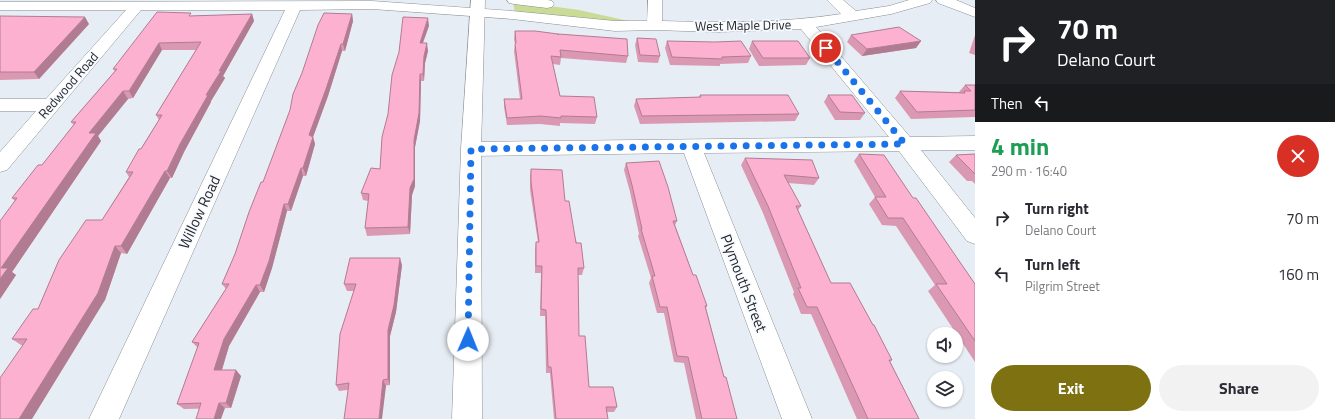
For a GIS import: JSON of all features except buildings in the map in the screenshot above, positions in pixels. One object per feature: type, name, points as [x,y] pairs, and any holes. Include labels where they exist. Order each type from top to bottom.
[{"type":"street","points":[[511,0],[512,15]]},
{"type":"street","name":"West Maple Drive","points":[[514,0],[581,9],[654,25]]},
{"type":"street","points":[[654,25],[655,0]]},
{"type":"street","points":[[834,0],[854,17]]},
{"type":"street","name":"West Maple Drive","points":[[0,6],[60,3],[137,6],[372,5],[477,7],[512,15],[615,26],[654,25],[718,27],[806,24],[891,10],[925,0]]},
{"type":"street","points":[[943,0],[975,14]]},
{"type":"street","name":"Willow Road","points":[[104,419],[295,5]]},
{"type":"street","name":"Redwood Road","points":[[0,165],[137,6]]},
{"type":"street","points":[[467,419],[471,149],[477,7]]},
{"type":"street","points":[[806,24],[905,144],[975,234]]},
{"type":"street","points":[[0,105],[51,105]]},
{"type":"street","points":[[471,149],[975,143]]},
{"type":"street","name":"Plymouth Street","points":[[692,147],[797,419]]},
{"type":"green space","points":[[513,1],[579,10],[642,24],[515,14]]},
{"type":"route","points":[[468,340],[471,149],[905,144],[826,48]]}]
